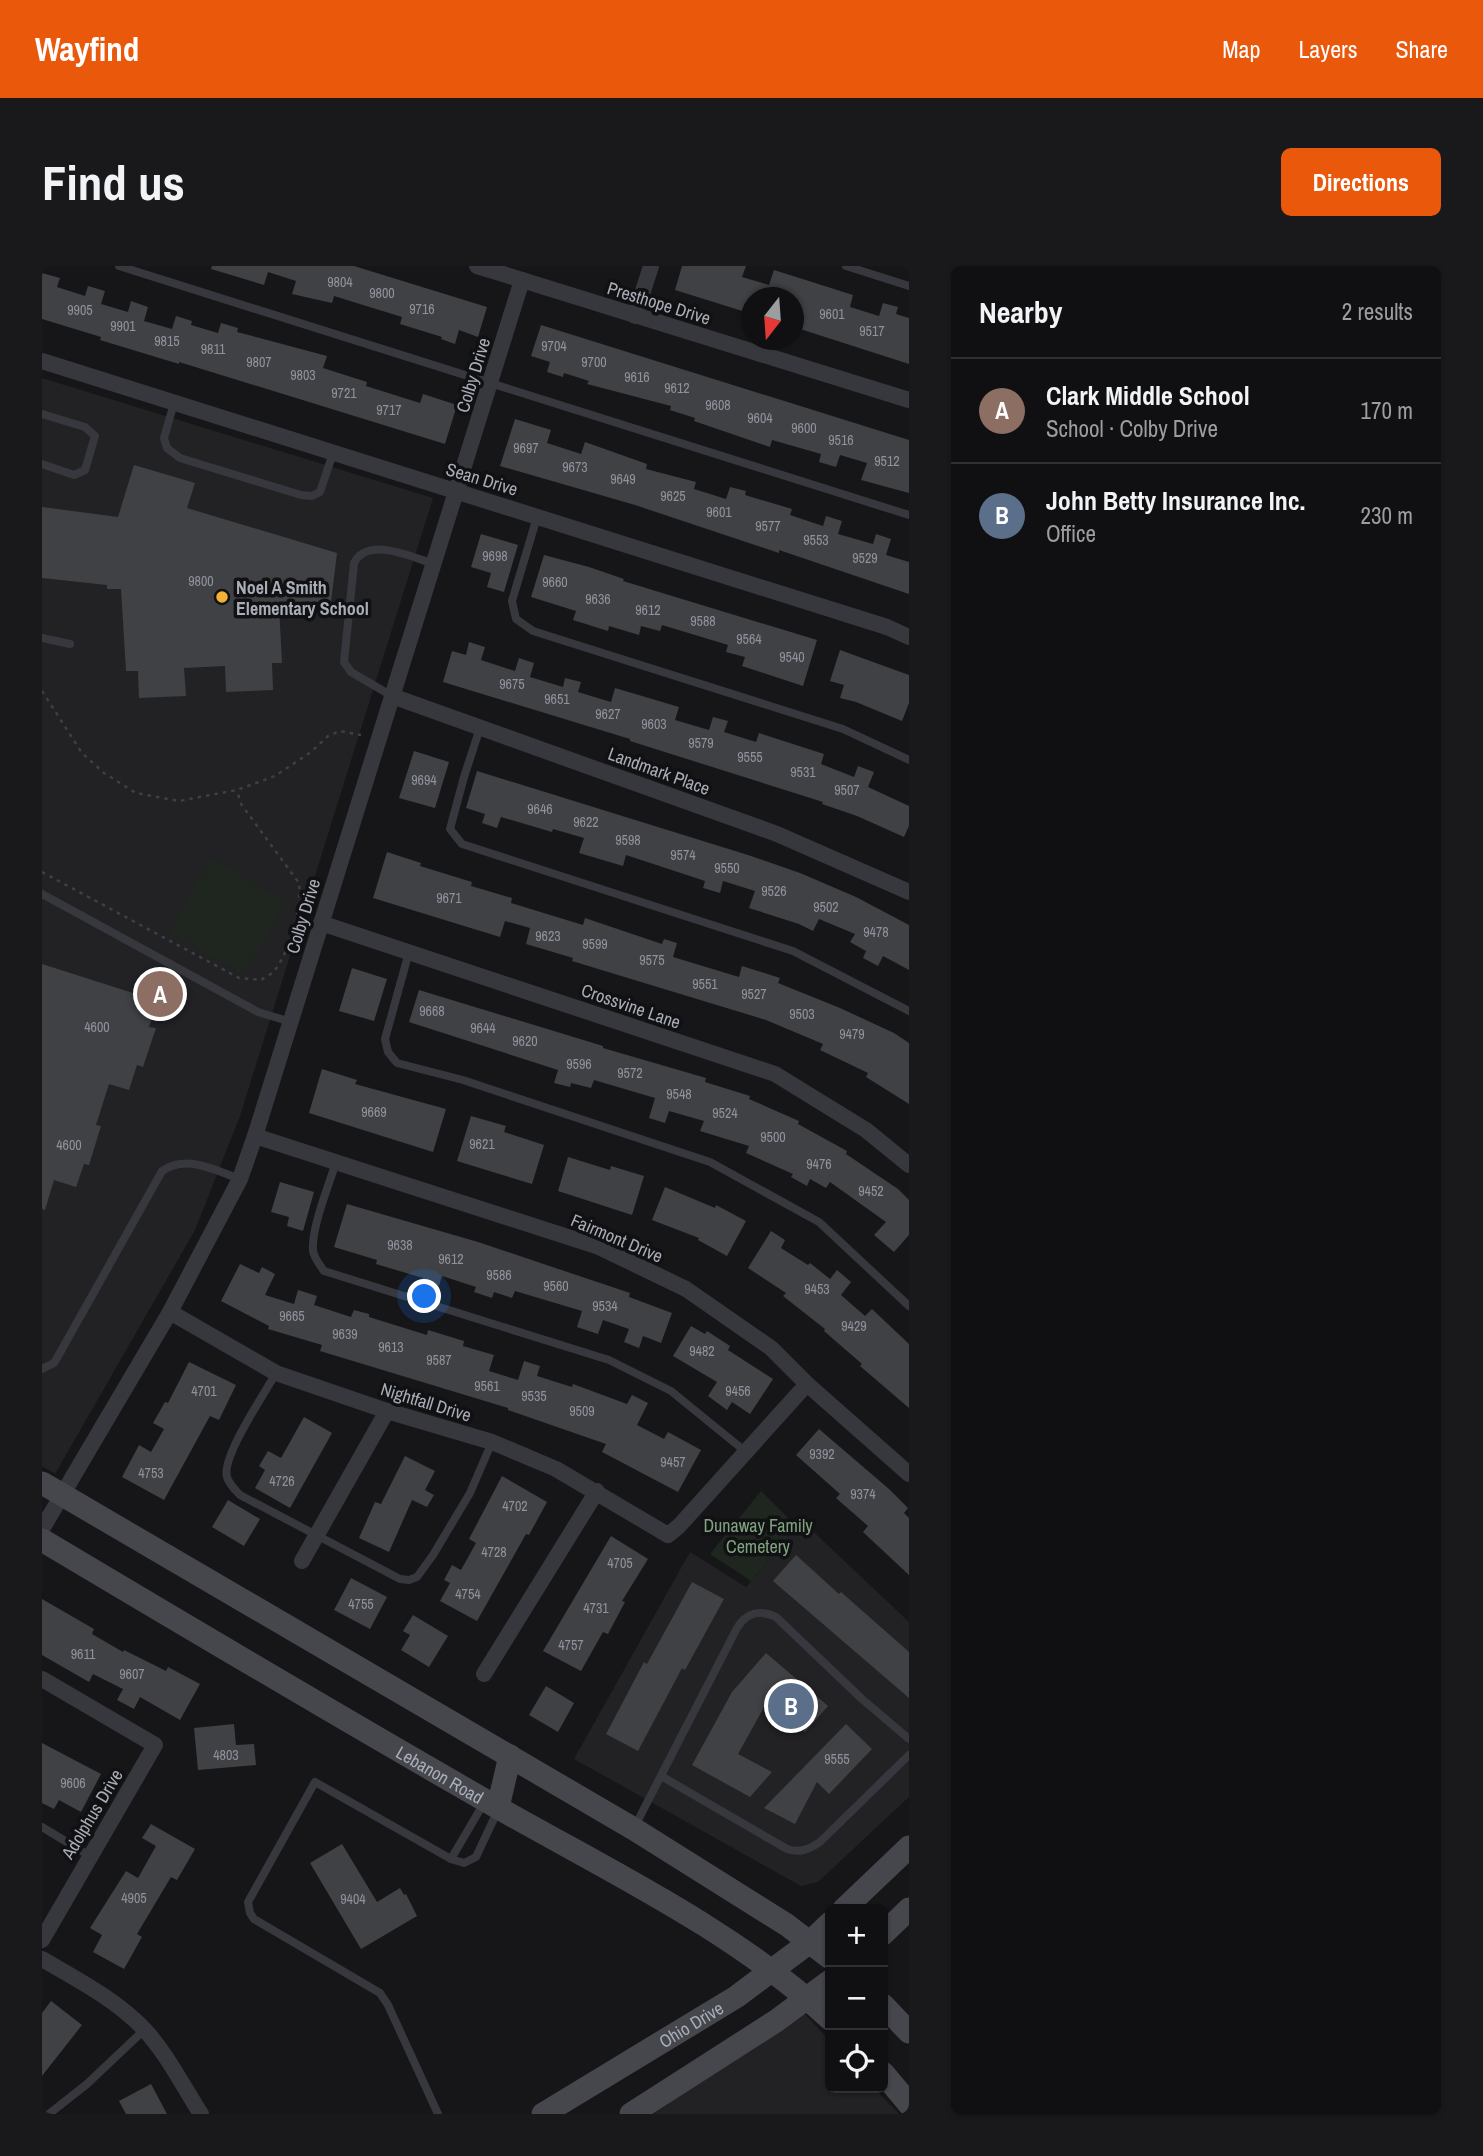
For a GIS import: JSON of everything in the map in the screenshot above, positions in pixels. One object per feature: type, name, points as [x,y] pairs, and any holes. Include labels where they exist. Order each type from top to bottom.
[{"type":"main road","points":[[42,1483],[634,1829],[787,1925],[825,1954]]},
{"type":"main road","name":"Lebanon Road","points":[[42,1541],[492,1804],[674,1906],[745,1952],[825,2015]]},
{"type":"main road","points":[[492,1804],[510,1756]]},
{"type":"main road","points":[[849,1904],[909,1847]]},
{"type":"main road","points":[[888,1929],[909,1909]]},
{"type":"main road","name":"Ohio Drive","points":[[543,2114],[736,1997],[825,1928]]},
{"type":"main road","points":[[632,2114],[657,2103],[825,1985]]},
{"type":"main road","points":[[888,2010],[909,2032]]},
{"type":"main road","points":[[888,2079],[909,2104]]},
{"type":"street","name":"Presthope Drive","points":[[477,266],[909,400]]},
{"type":"street","points":[[635,316],[651,266]]},
{"type":"street","name":"Colby Drive","points":[[42,1529],[170,1312],[240,1179],[522,280]]},
{"type":"street","name":"Sean Drive","points":[[42,360],[887,627],[909,637]]},
{"type":"street","name":"Landmark Place","points":[[392,696],[777,835],[909,892]]},
{"type":"street","name":"Crossvine Lane","points":[[321,923],[775,1074],[866,1130],[909,1165]]},
{"type":"street","name":"Fairmont Drive","points":[[255,1136],[612,1253],[686,1289],[771,1348],[807,1384],[909,1474]]},
{"type":"street","name":"Nightfall Drive","points":[[170,1312],[276,1373],[387,1411],[492,1442],[556,1469],[668,1535],[746,1452]]},
{"type":"street","points":[[746,1452],[807,1384]]},
{"type":"street","points":[[302,1561],[387,1411]]},
{"type":"street","points":[[484,1674],[597,1492]]},
{"type":"street","name":"Adolphus Drive","points":[[42,1679],[155,1745],[42,1940]]},
{"type":"street","points":[[42,1959],[103,1996],[144,2030],[160,2049],[201,2114]]},
{"type":"lane","points":[[119,266],[909,515]]},
{"type":"lane","points":[[846,266],[909,286]]},
{"type":"lane","points":[[174,402],[164,438],[167,448],[180,458],[312,496],[320,492],[332,453]]},
{"type":"lane","points":[[42,414],[85,427],[95,436],[85,470],[74,475],[42,464]]},
{"type":"lane","points":[[537,517],[512,601],[516,619],[533,631],[843,729],[909,760]]},
{"type":"lane","points":[[392,696],[351,672],[344,662],[354,563],[358,556],[375,549],[434,564]]},
{"type":"lane","points":[[42,638],[70,644]]},
{"type":"lane","points":[[480,727],[450,829],[462,844],[793,951],[909,1011]]},
{"type":"lane","points":[[42,894],[258,1012],[291,1022]]},
{"type":"lane","points":[[409,952],[385,1039],[388,1052],[397,1063],[463,1080],[710,1161],[819,1222],[909,1307]]},
{"type":"lane","points":[[42,1369],[54,1363],[162,1171],[174,1164],[188,1162],[240,1179]]},
{"type":"lane","points":[[337,1162],[318,1220],[313,1250],[315,1259],[324,1270],[609,1360],[671,1391],[746,1452]]},
{"type":"lane","points":[[276,1373],[232,1451],[227,1477],[240,1495],[400,1579],[417,1577],[455,1520],[492,1442]]},
{"type":"lane","points":[[634,1829],[740,1623],[759,1612],[773,1614],[782,1621],[862,1699],[909,1739]]},
{"type":"lane","points":[[661,1776],[766,1838],[796,1852],[810,1849],[820,1842],[909,1755]]},
{"type":"lane","points":[[438,2114],[380,1993],[254,1919],[248,1902],[315,1782],[450,1859],[464,1863],[476,1857],[492,1804]]},
{"type":"lane","points":[[450,1859],[492,1804]]},
{"type":"lane","points":[[42,1827],[90,1856]]},
{"type":"lane","points":[[49,2114],[87,2084],[144,2030]]},
{"type":"path","points":[[42,691],[82,753],[104,773],[136,793],[179,801],[237,790],[275,776],[311,752],[328,736],[340,731],[361,735]]},
{"type":"path","points":[[42,872],[239,978],[261,980],[275,970],[293,931],[300,894],[299,883],[241,804],[237,790]]},
{"type":"shaded area","points":[[42,378],[433,498],[240,1116],[195,1230],[55,1474],[42,1466]]},
{"type":"shaded area","points":[[802,1521],[909,1622],[909,1797],[818,1882],[801,1886],[574,1759],[690,1552],[746,1587]]},
{"type":"shaded area","points":[[804,2013],[825,2036],[825,2093],[879,2093],[899,2114],[653,2114]]},
{"type":"green space","points":[[211,858],[286,901],[244,975],[169,932]]},
{"type":"green space","name":"Dunaway Family Cemetery","points":[[761,1491],[797,1527],[751,1581],[710,1554]]},
{"type":"building","points":[[212,266],[354,266],[487,307],[478,337],[459,330],[455,344],[441,339],[442,337],[400,324],[402,317],[334,296],[332,303],[292,294],[296,281],[268,272],[264,285],[211,269]]},
{"type":"building","points":[[682,266],[746,266],[742,277],[769,285],[774,270],[853,295],[850,307],[879,316],[883,303],[898,307],[896,314],[909,318],[909,364],[804,330],[804,287],[741,287],[741,311],[675,290]]},
{"type":"building","points":[[42,273],[60,278],[57,287],[85,296],[88,286],[105,291],[101,304],[128,312],[131,301],[148,307],[144,321],[172,329],[176,316],[192,321],[191,325],[218,333],[221,323],[238,328],[237,332],[327,356],[323,368],[367,382],[366,386],[420,403],[423,394],[457,405],[445,444],[100,340],[101,337],[42,319]]},
{"type":"building","points":[[541,325],[909,440],[909,493],[861,480],[867,463],[840,455],[836,467],[819,462],[821,454],[772,440],[770,447],[694,421],[695,418],[670,410],[671,406],[587,384],[589,381],[564,373],[563,377],[547,372],[550,362],[531,356]]},
{"type":"building","points":[[515,419],[551,430],[547,443],[581,454],[585,442],[647,464],[646,469],[696,482],[694,489],[726,499],[730,487],[746,491],[745,495],[792,509],[790,515],[823,526],[826,516],[842,521],[838,534],[873,544],[876,534],[891,539],[886,555],[909,562],[909,594],[779,550],[779,553],[635,505],[500,466]]},
{"type":"building","points":[[134,465],[195,483],[187,508],[337,553],[331,602],[279,605],[282,663],[272,663],[273,690],[226,692],[225,666],[184,668],[186,696],[139,698],[138,671],[126,671],[121,589],[42,578],[42,507],[118,517]]},
{"type":"building","points":[[481,534],[518,545],[504,592],[487,587],[491,573],[471,567]]},
{"type":"building","points":[[544,555],[817,640],[803,686],[742,666],[745,657],[726,652],[728,645],[662,625],[660,631],[641,626],[639,635],[609,626],[608,631],[573,620],[576,611],[531,597]]},
{"type":"building","points":[[469,642],[485,647],[481,660],[515,671],[519,658],[534,663],[530,677],[563,687],[565,678],[581,682],[578,692],[611,702],[615,688],[679,707],[675,720],[709,730],[713,717],[728,721],[724,732],[756,742],[759,733],[824,754],[821,764],[854,777],[858,766],[874,772],[868,787],[909,806],[909,826],[904,837],[822,804],[823,802],[443,682],[452,651],[466,655]]},
{"type":"building","points":[[840,650],[909,675],[909,703],[902,721],[840,698],[844,685],[830,681]]},
{"type":"building","points":[[414,751],[449,762],[435,808],[399,798]]},
{"type":"building","points":[[477,771],[748,855],[856,897],[909,925],[909,970],[883,956],[878,966],[863,958],[866,951],[850,942],[855,934],[819,919],[813,931],[749,908],[755,891],[723,881],[720,893],[703,888],[705,881],[626,855],[623,866],[579,853],[584,838],[553,829],[552,832],[501,817],[497,828],[482,823],[485,814],[466,808]]},
{"type":"building","points":[[387,852],[421,863],[420,866],[472,882],[471,886],[512,898],[511,903],[583,925],[585,918],[662,944],[664,939],[677,943],[673,957],[739,977],[742,966],[780,978],[778,983],[894,1033],[909,1043],[909,1104],[866,1077],[868,1073],[820,1050],[823,1044],[766,1020],[572,961],[573,958],[526,944],[530,928],[505,921],[500,937],[373,898]]},
{"type":"building","points":[[42,964],[158,1001],[149,1027],[156,1028],[143,1067],[137,1065],[129,1090],[109,1084],[96,1125],[101,1126],[89,1165],[84,1164],[76,1187],[54,1180],[45,1210],[42,1209]]},
{"type":"building","points":[[352,968],[387,979],[374,1021],[339,1011]]},
{"type":"building","points":[[419,990],[706,1078],[705,1082],[750,1096],[749,1099],[799,1121],[798,1124],[847,1151],[846,1154],[898,1189],[909,1200],[909,1235],[894,1252],[874,1235],[886,1222],[830,1182],[826,1188],[810,1179],[807,1186],[791,1177],[793,1174],[746,1153],[749,1146],[700,1131],[704,1121],[669,1111],[665,1123],[649,1118],[655,1098],[594,1080],[591,1088],[571,1083],[570,1087],[554,1083],[558,1070],[409,1022]]},
{"type":"building","points":[[322,1069],[357,1080],[355,1084],[446,1109],[433,1152],[309,1113]]},
{"type":"building","points":[[471,1116],[506,1126],[504,1132],[544,1145],[532,1184],[457,1161]]},
{"type":"building","points":[[568,1157],[610,1170],[611,1166],[644,1176],[632,1215],[558,1191]]},
{"type":"building","points":[[280,1182],[314,1192],[303,1231],[287,1226],[289,1217],[271,1212]]},
{"type":"building","points":[[665,1187],[715,1208],[716,1205],[746,1221],[727,1256],[698,1240],[699,1238],[652,1220]]},
{"type":"building","points":[[347,1204],[478,1242],[630,1293],[629,1297],[672,1313],[661,1343],[643,1336],[639,1348],[624,1342],[629,1329],[603,1320],[598,1334],[577,1327],[582,1311],[515,1291],[512,1298],[494,1292],[492,1298],[474,1292],[476,1287],[442,1276],[439,1286],[422,1280],[423,1278],[376,1264],[377,1260],[334,1247]]},
{"type":"building","points":[[771,1231],[785,1240],[781,1248],[808,1265],[810,1263],[830,1279],[837,1270],[851,1282],[841,1295],[865,1316],[872,1309],[909,1344],[909,1408],[860,1366],[862,1364],[824,1331],[825,1329],[783,1296],[786,1293],[748,1268]]},
{"type":"building","points":[[240,1264],[259,1273],[262,1267],[275,1274],[265,1295],[294,1304],[298,1290],[317,1296],[314,1305],[351,1317],[354,1310],[427,1335],[428,1330],[464,1341],[463,1346],[494,1355],[489,1371],[518,1380],[524,1361],[540,1366],[537,1376],[572,1387],[573,1384],[627,1404],[632,1395],[648,1403],[637,1425],[664,1439],[668,1432],[701,1450],[678,1492],[602,1452],[606,1444],[508,1408],[320,1351],[322,1345],[268,1329],[269,1326],[221,1301]]},
{"type":"building","points":[[691,1326],[705,1334],[707,1331],[730,1346],[728,1350],[773,1379],[750,1414],[732,1402],[727,1410],[708,1396],[717,1382],[673,1356]]},
{"type":"building","points":[[189,1362],[236,1385],[219,1420],[210,1416],[164,1500],[122,1477],[139,1445],[151,1452],[164,1429],[153,1423],[165,1402],[168,1403]]},
{"type":"building","points":[[304,1417],[332,1433],[290,1508],[255,1488],[265,1470],[259,1466],[268,1451],[281,1458]]},
{"type":"building","points":[[819,1429],[908,1508],[904,1513],[909,1518],[909,1575],[863,1532],[868,1526],[836,1498],[840,1494],[796,1455]]},
{"type":"building","points":[[405,1456],[435,1471],[425,1490],[434,1495],[427,1507],[412,1500],[389,1552],[359,1538],[375,1502],[381,1504]]},
{"type":"building","points":[[502,1476],[547,1502],[477,1621],[440,1601],[450,1583],[444,1580],[452,1565],[461,1570],[476,1543],[469,1539]]},
{"type":"building","points":[[228,1500],[260,1519],[244,1546],[212,1527]]},
{"type":"building","points":[[611,1536],[648,1559],[622,1601],[625,1602],[608,1634],[603,1632],[581,1671],[543,1651]]},
{"type":"building","points":[[796,1555],[909,1652],[909,1698],[773,1581]]},
{"type":"building","points":[[351,1578],[387,1597],[370,1629],[334,1610]]},
{"type":"building","points":[[692,1582],[724,1599],[685,1670],[682,1668],[638,1751],[606,1734],[644,1662],[647,1664]]},
{"type":"building","points":[[42,1599],[94,1629],[92,1634],[123,1652],[124,1650],[166,1671],[168,1667],[200,1684],[180,1720],[140,1697],[134,1709],[117,1700],[123,1689],[93,1674],[89,1682],[42,1655]]},
{"type":"building","points":[[413,1615],[448,1636],[429,1667],[401,1650],[410,1635],[403,1631]]},
{"type":"building","points":[[766,1653],[828,1706],[805,1732],[768,1700],[738,1754],[772,1772],[750,1797],[692,1765],[732,1692]]},
{"type":"building","points":[[546,1686],[574,1703],[558,1732],[529,1715]]},
{"type":"building","points":[[234,1724],[236,1745],[254,1744],[256,1765],[198,1770],[194,1728]]},
{"type":"building","points":[[846,1724],[872,1749],[829,1794],[817,1782],[795,1824],[764,1808]]},
{"type":"building","points":[[42,1743],[101,1774],[81,1812],[59,1800],[54,1809],[42,1803]]},
{"type":"building","points":[[151,1824],[195,1849],[177,1880],[171,1877],[137,1934],[142,1937],[124,1969],[93,1952],[102,1935],[90,1928],[126,1871],[138,1878],[156,1846],[142,1838]]},
{"type":"building","points":[[342,1844],[377,1902],[400,1888],[417,1916],[361,1949],[310,1863]]},
{"type":"building","points":[[51,2001],[82,2025],[42,2076],[42,2013]]},
{"type":"building","points":[[151,2084],[167,2114],[126,2114],[119,2101]]},
{"type":"place","name":"Noel A Smith Elementary School","points":[[222,597]]},
{"type":"place","name":"Clark Middle School","points":[[160,994]]},
{"type":"place","name":"John Betty Insurance Inc.","points":[[791,1706]]}]
